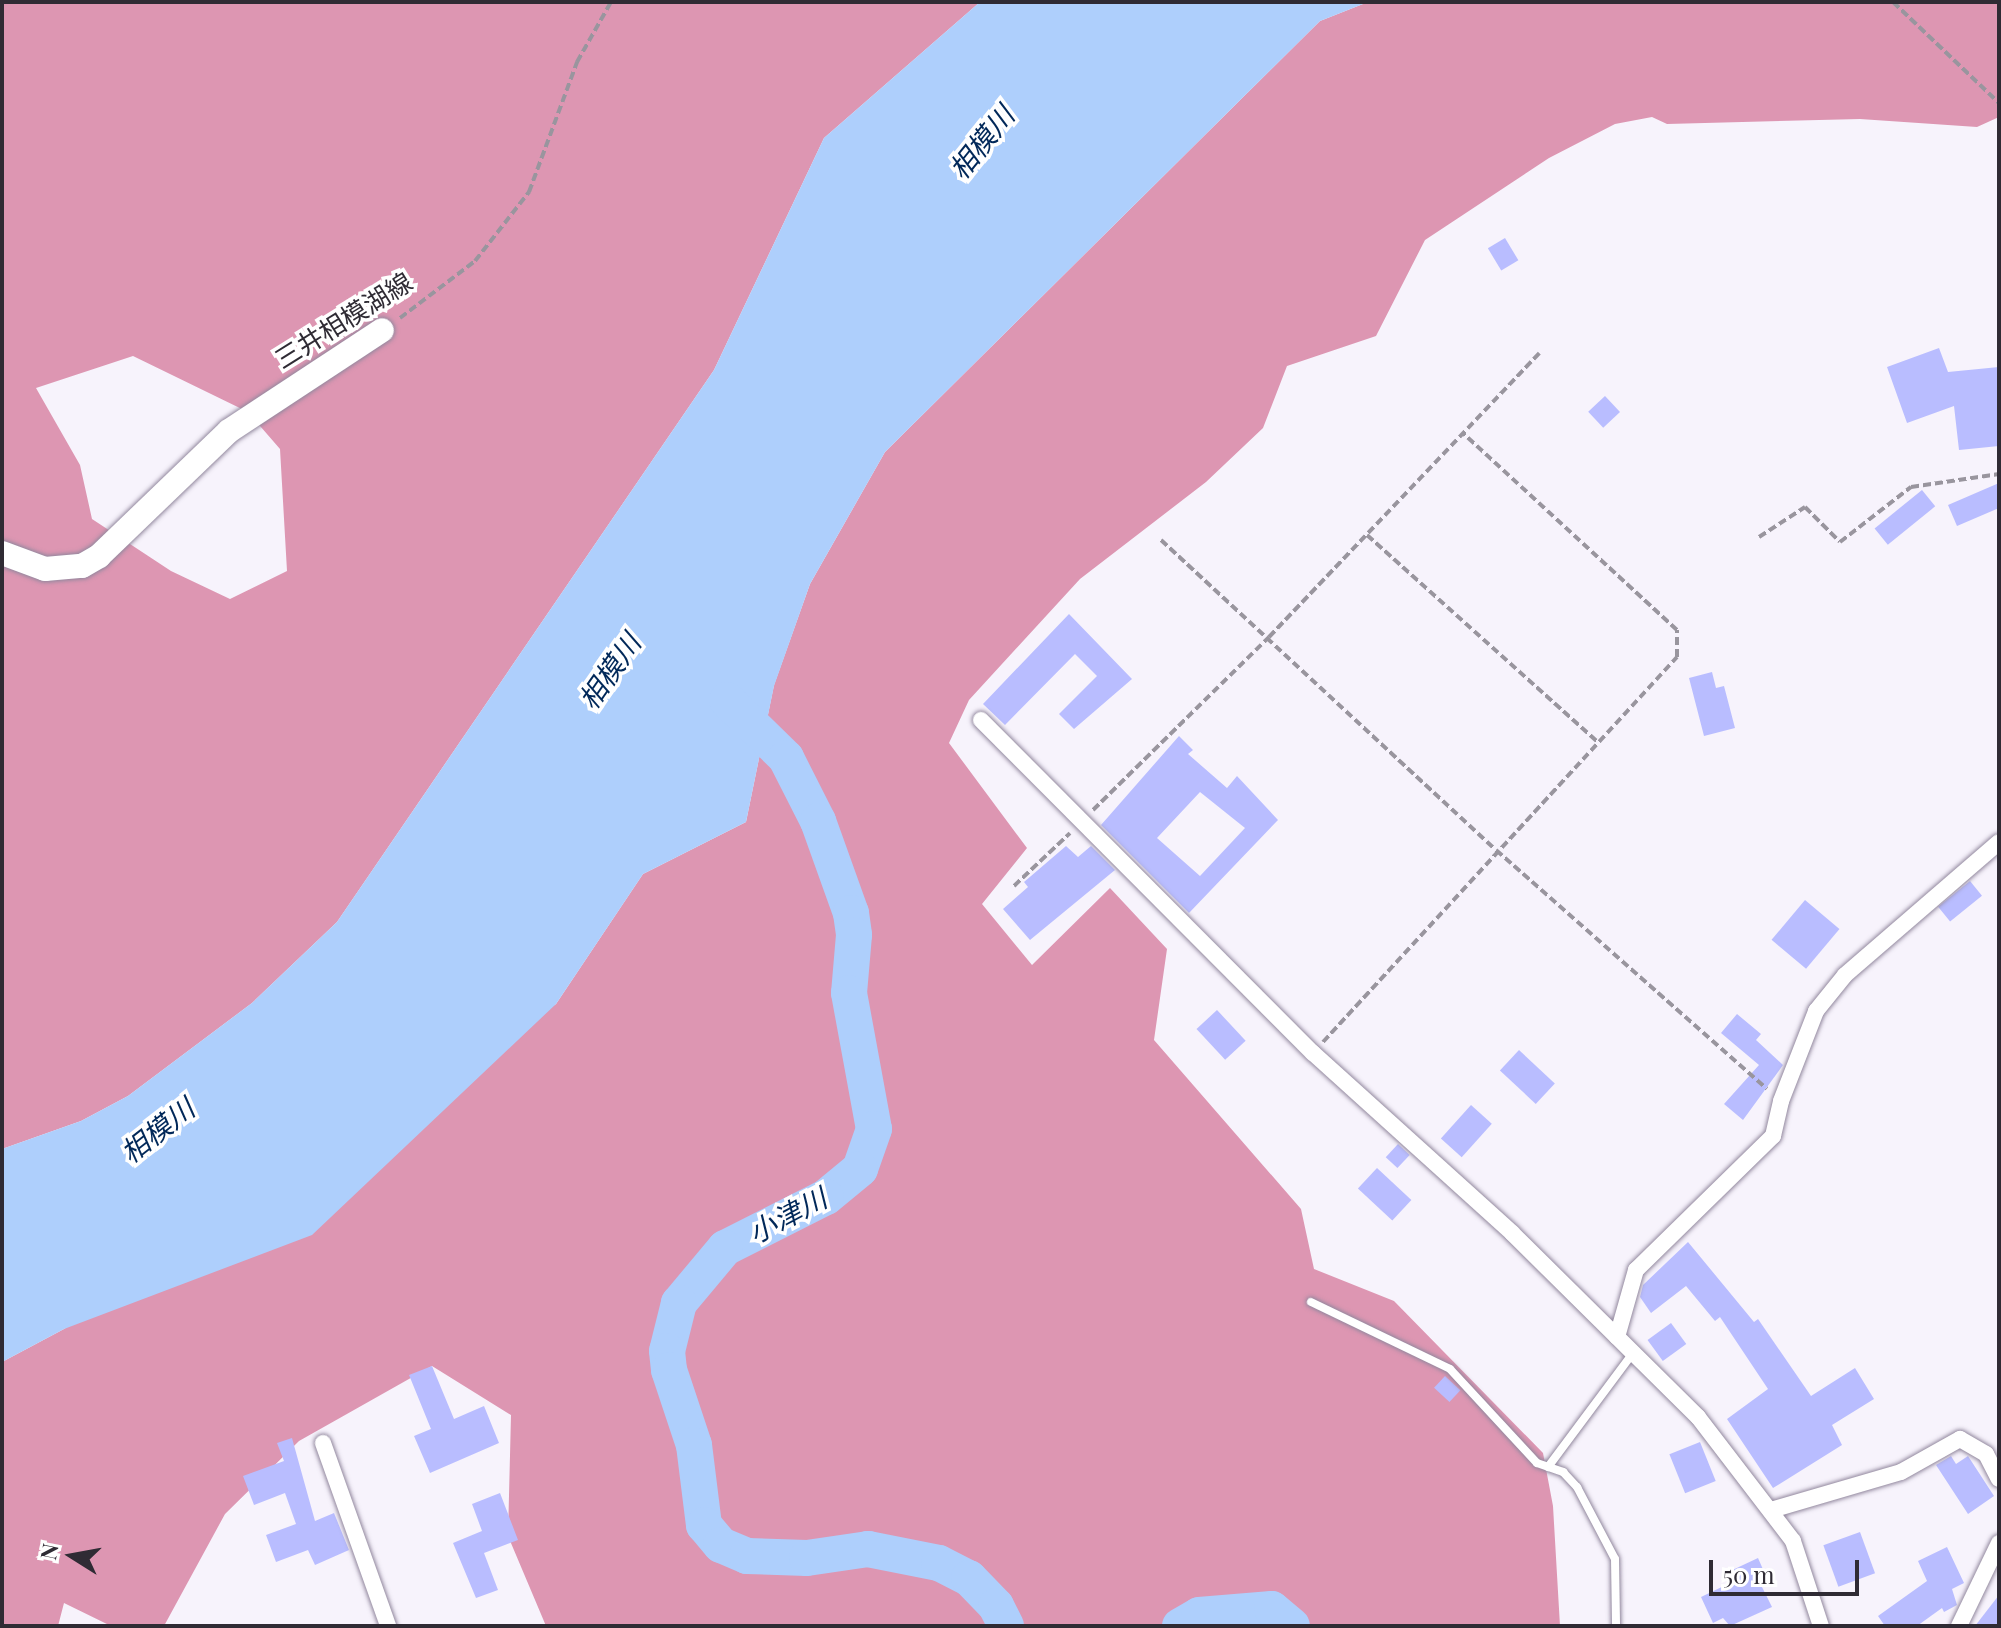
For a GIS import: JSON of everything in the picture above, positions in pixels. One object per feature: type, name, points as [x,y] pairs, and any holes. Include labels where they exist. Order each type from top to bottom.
[{"type":"main road","name":"三井相模湖線","points":[[2,553],[45,569],[82,566],[99,556],[229,431],[382,330]]},
{"type":"street","points":[[981,720],[1313,1053],[1617,1337],[1698,1417],[1793,1541],[1821,1626]]},
{"type":"street","points":[[1617,1337],[1636,1270],[1773,1136],[1781,1101],[1816,1011],[1845,975],[1999,842]]},
{"type":"street","points":[[1771,1510],[1901,1472],[1960,1439],[1986,1454],[1999,1479]]},
{"type":"street","points":[[323,1443],[388,1626]]},
{"type":"street","points":[[1959,1626],[1999,1543]]},
{"type":"lane","points":[[1311,1302],[1450,1369],[1537,1463],[1563,1472],[1577,1487],[1615,1559],[1616,1626]]},
{"type":"lane","points":[[1548,1467],[1633,1353]]},
{"type":"path","name":"三井相模湖線","points":[[382,330],[443,290],[504,230],[529,192],[577,62],[611,2]]},
{"type":"path","points":[[1893,2],[1999,103]]},
{"type":"path","points":[[1014,886],[1269,637],[1539,353]]},
{"type":"path","points":[[1313,1053],[1496,850],[1677,657],[1677,630],[1463,433]]},
{"type":"path","points":[[1759,537],[1805,507],[1840,542],[1911,487],[1999,474]]},
{"type":"path","points":[[1367,535],[1598,742]]},
{"type":"path","points":[[1161,540],[1496,850],[1781,1101]]},
{"type":"shaded area","points":[[2,2],[980,2],[824,138],[714,370],[337,922],[252,1003],[128,1096],[81,1121],[2,1149]],"holes":[[[133,356],[248,412],[280,449],[287,571],[230,599],[171,571],[92,519],[80,465],[36,388]]]},
{"type":"shaded area","points":[[1368,2],[1999,2],[1999,117],[1977,127],[1860,119],[1667,124],[1652,117],[1615,124],[1549,158],[1425,240],[1376,336],[1287,366],[1263,428],[1206,482],[1080,579],[969,700],[949,743],[1027,848],[982,904],[1032,965],[1110,888],[1167,949],[1154,1040],[1301,1209],[1314,1269],[1394,1301],[1543,1453],[1553,1506],[1560,1626],[546,1626],[508,1536],[511,1415],[432,1366],[299,1441],[225,1514],[164,1626],[111,1626],[64,1603],[58,1626],[2,1626],[2,1362],[64,1329],[556,1004],[643,874],[746,822],[774,685],[810,584],[885,452],[1320,21]]},
{"type":"water","name":"相模川","points":[[980,2],[1368,2],[1320,21],[885,452],[810,584],[774,686],[746,822],[643,874],[556,1004],[312,1235],[64,1329],[2,1362],[2,1149],[81,1121],[128,1096],[252,1003],[337,922],[714,370],[824,138]]},
{"type":"building","points":[[1505,238],[1518,260],[1501,271],[1488,248]]},
{"type":"building","points":[[1939,348],[1948,372],[1999,367],[1999,446],[1959,450],[1954,406],[1907,423],[1887,367]]},
{"type":"building","points":[[1605,396],[1620,412],[1603,428],[1588,412]]},
{"type":"building","points":[[1999,483],[1999,508],[1957,526],[1948,505]]},
{"type":"building","points":[[1922,490],[1935,506],[1888,545],[1875,528]]},
{"type":"building","points":[[1069,614],[1132,679],[1074,729],[1059,714],[1097,676],[1075,654],[1005,725],[983,704]]},
{"type":"building","points":[[1712,672],[1716,688],[1724,686],[1735,728],[1704,736],[1689,678]]},
{"type":"building","points":[[1179,736],[1193,750],[1188,754],[1227,788],[1237,776],[1278,820],[1189,913],[1101,825]],"holes":[[[1200,792],[1245,828],[1200,876],[1157,838]]]},
{"type":"building","points":[[1066,846],[1078,857],[1091,846],[1115,870],[1030,940],[1003,909],[1028,887],[1024,882]]},
{"type":"building","points":[[1970,881],[1982,896],[1950,922],[1938,907]]},
{"type":"building","points":[[1805,900],[1839,929],[1806,969],[1772,940]]},
{"type":"building","points":[[1217,1010],[1246,1041],[1225,1060],[1197,1029]]},
{"type":"building","points":[[1737,1014],[1761,1034],[1756,1040],[1783,1065],[1743,1120],[1724,1104],[1759,1065],[1721,1033]]},
{"type":"building","points":[[1519,1050],[1555,1083],[1536,1104],[1500,1070]]},
{"type":"building","points":[[1471,1105],[1492,1124],[1462,1157],[1441,1138]]},
{"type":"building","points":[[1398,1144],[1410,1155],[1397,1168],[1386,1157]]},
{"type":"building","points":[[1377,1168],[1411,1200],[1392,1221],[1358,1188]]},
{"type":"building","points":[[1688,1242],[1754,1322],[1758,1319],[1811,1396],[1855,1368],[1874,1399],[1832,1425],[1842,1445],[1773,1488],[1727,1419],[1768,1389],[1720,1317],[1715,1321],[1686,1286],[1651,1313],[1640,1297],[1643,1285]]},
{"type":"building","points":[[1671,1323],[1686,1344],[1663,1361],[1648,1340]]},
{"type":"building","points":[[432,1366],[454,1419],[484,1406],[499,1443],[430,1473],[414,1436],[431,1429],[409,1375]]},
{"type":"building","points":[[1445,1376],[1460,1390],[1449,1402],[1434,1388]]},
{"type":"building","points":[[292,1438],[315,1521],[334,1513],[349,1550],[315,1565],[308,1550],[276,1562],[266,1535],[296,1524],[285,1493],[254,1505],[243,1476],[284,1461],[277,1443]]},
{"type":"building","points":[[1700,1442],[1716,1481],[1685,1493],[1669,1454]]},
{"type":"building","points":[[1951,1456],[1956,1464],[1968,1456],[1994,1496],[1968,1514],[1936,1465]]},
{"type":"building","points":[[500,1493],[518,1540],[484,1553],[498,1590],[476,1598],[453,1543],[482,1531],[472,1504]]},
{"type":"building","points":[[1860,1532],[1875,1573],[1838,1587],[1823,1545]]},
{"type":"building","points":[[1947,1547],[1964,1583],[1952,1589],[1957,1605],[1944,1612],[1942,1608],[1917,1626],[1885,1626],[1878,1616],[1927,1581],[1918,1561]]},
{"type":"building","points":[[1758,1558],[1769,1583],[1762,1587],[1772,1607],[1730,1626],[1723,1618],[1713,1623],[1701,1597],[1730,1583],[1726,1573]]},
{"type":"building","points":[[1999,1595],[1999,1626],[1975,1626]]},
{"type":"waterway","name":"小津川","points":[[727,700],[786,758],[818,821],[851,913],[854,935],[849,993],[874,1129],[860,1169],[826,1197],[725,1248],[679,1303],[667,1351],[669,1370],[694,1445],[704,1525],[721,1545],[747,1556],[807,1558],[868,1549],[939,1563],[969,1578],[996,1606],[1006,1626]]},
{"type":"waterway","name":"小津川","points":[[1180,1626],[1199,1615],[1272,1609],[1292,1626]]}]
